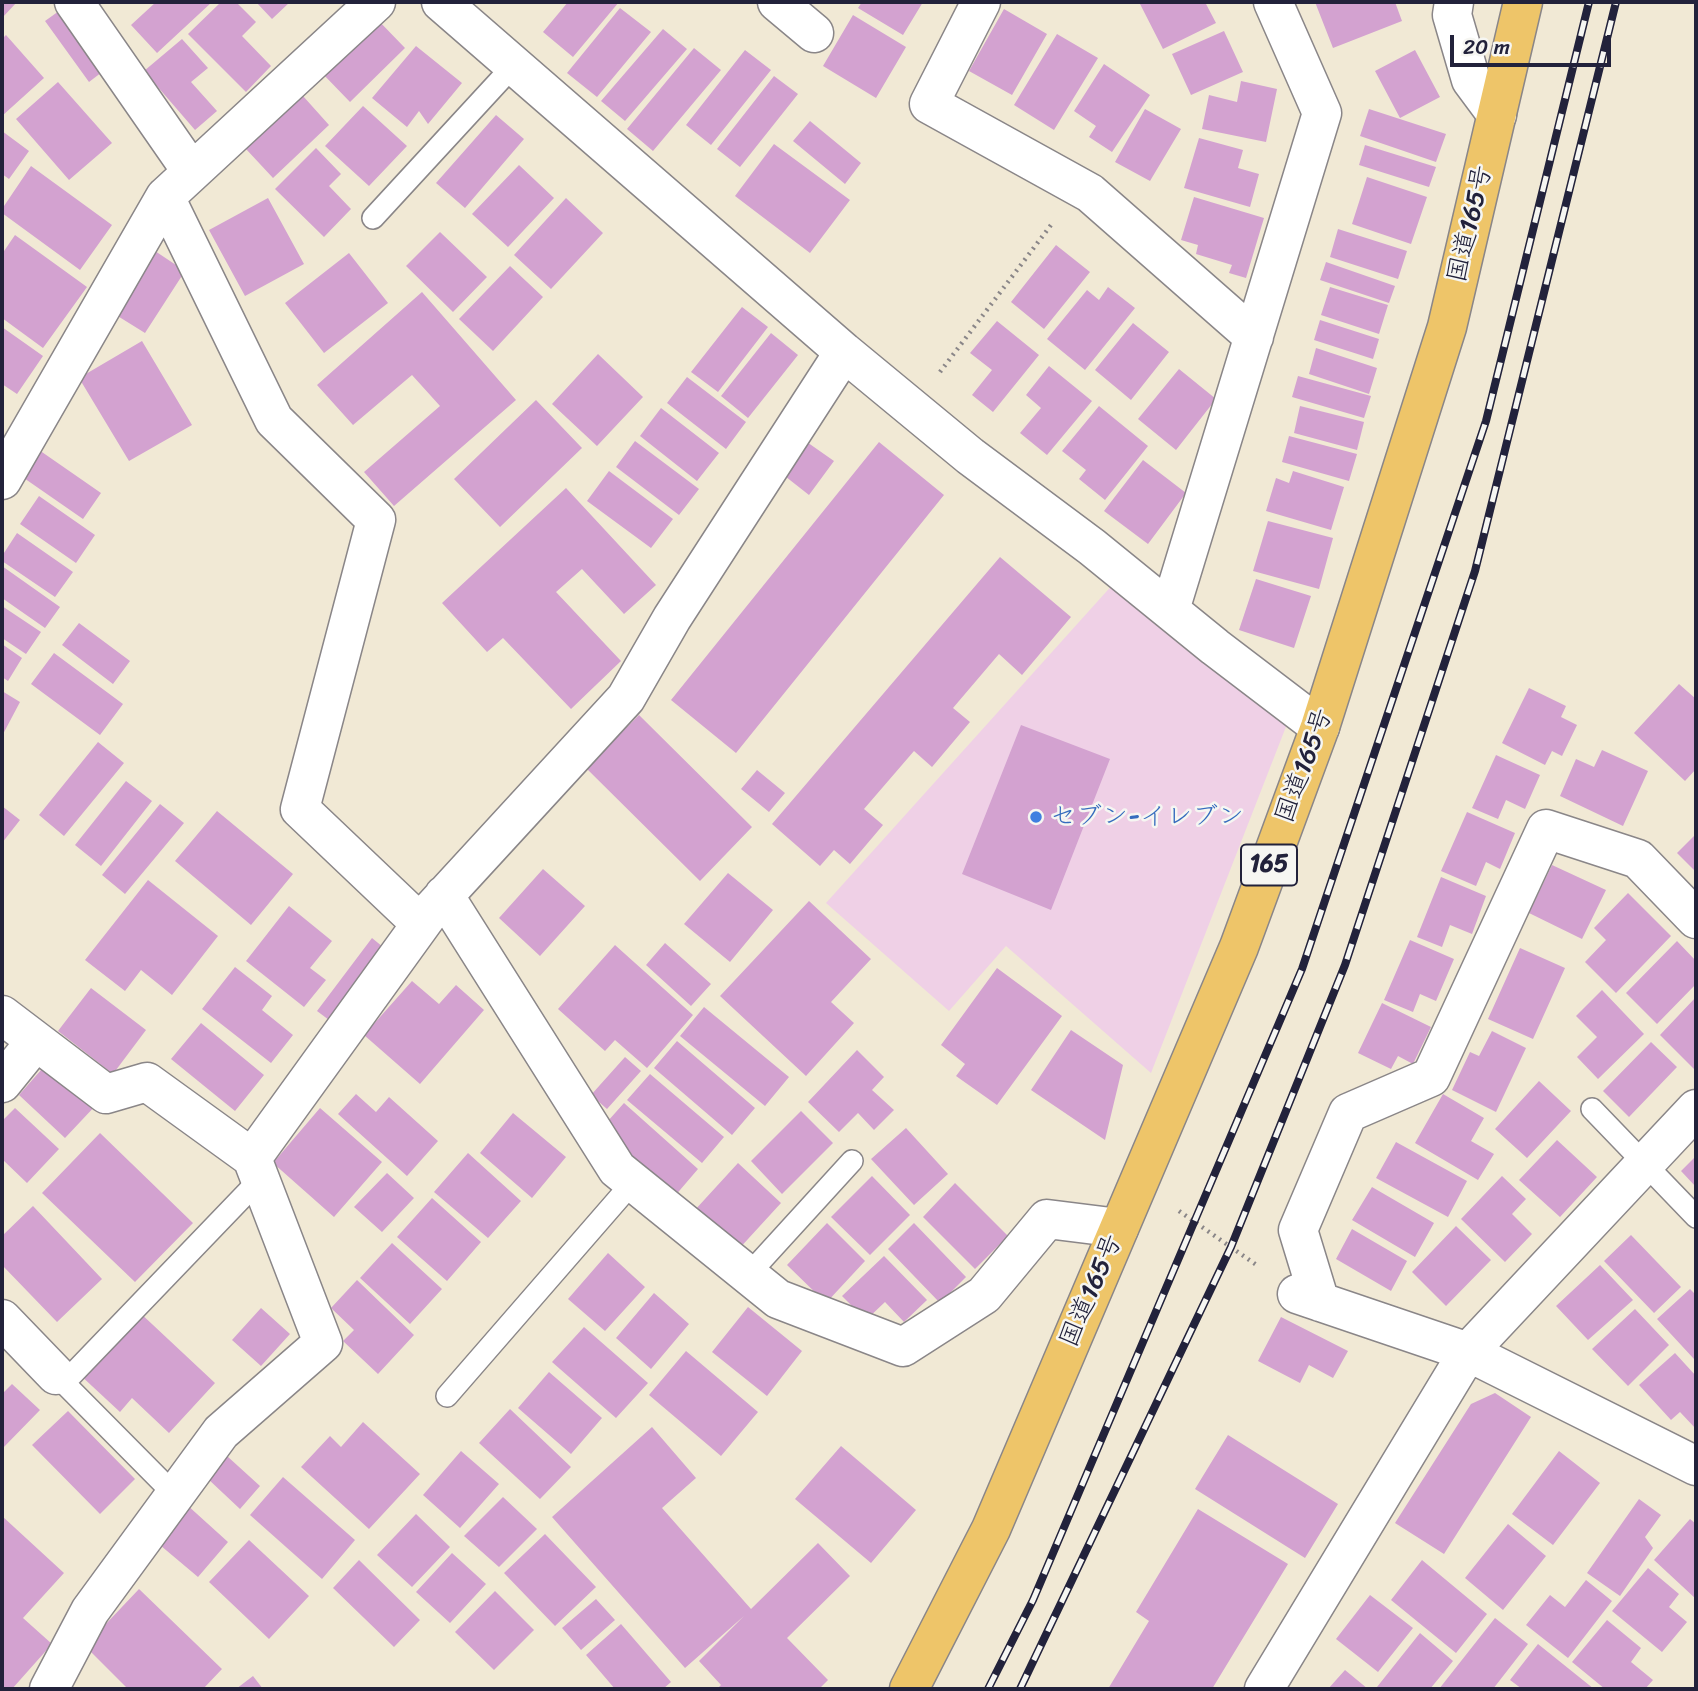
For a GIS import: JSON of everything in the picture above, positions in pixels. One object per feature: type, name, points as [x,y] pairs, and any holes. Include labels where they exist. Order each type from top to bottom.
[{"type":"highway","name":"国道165号","points":[[909,1689],[991,1529],[1238,947],[1320,727],[1447,327],[1523,2]]},
{"type":"street","points":[[74,2],[179,185],[274,420],[376,520],[300,809],[432,910],[617,1169],[778,1299],[903,1347],[984,1295],[1047,1219],[1119,1228]]},
{"type":"street","points":[[2,480],[179,185],[376,2]]},
{"type":"street","points":[[441,2],[912,409],[1320,727]]},
{"type":"street","points":[[777,2],[814,33]]},
{"type":"street","points":[[981,2],[929,104],[1090,192],[1254,337]]},
{"type":"street","points":[[1170,610],[1322,113],[1273,2]]},
{"type":"street","points":[[1454,2],[1452,15],[1471,80],[1497,115]]},
{"type":"street","points":[[256,1168],[432,910],[626,698],[671,618],[844,352]]},
{"type":"street","points":[[1696,919],[1638,859],[1546,829],[1431,1077],[1348,1113],[1298,1230],[1308,1297],[1468,1352],[1696,1466]]},
{"type":"street","points":[[2,1014],[106,1094],[147,1082],[256,1168],[323,1343],[221,1432],[90,1611],[49,1689]]},
{"type":"street","points":[[2,1083],[36,1041]]},
{"type":"street","points":[[1264,1689],[1468,1352],[1696,1109]]},
{"type":"street","points":[[2,1319],[60,1379]]},
{"type":"lane","points":[[373,218],[514,65]]},
{"type":"lane","points":[[1592,1109],[1696,1217]]},
{"type":"lane","points":[[748,1275],[852,1161]]},
{"type":"lane","points":[[175,1494],[60,1379],[256,1168]]},
{"type":"lane","points":[[446,1396],[633,1182]]},
{"type":"path","points":[[912,409],[1049,227]]},
{"type":"path","points":[[1172,1206],[1308,1297]]},
{"type":"shaded area","points":[[1115,582],[1289,719],[1151,1073],[1006,946],[949,1011],[826,903]]},
{"type":"building","points":[[2,2],[17,2],[2,18]]},
{"type":"building","points":[[156,2],[212,2],[157,53],[131,25]]},
{"type":"building","points":[[221,2],[236,2],[256,22],[242,36],[271,66],[246,92],[188,34]]},
{"type":"building","points":[[256,2],[290,2],[272,19]]},
{"type":"building","points":[[568,2],[619,2],[573,57],[543,32]]},
{"type":"building","points":[[862,2],[923,2],[903,35],[858,8]]},
{"type":"building","points":[[1139,2],[1205,2],[1216,23],[1163,49]]},
{"type":"building","points":[[1315,2],[1395,2],[1402,21],[1333,48]]},
{"type":"building","points":[[66,6],[110,66],[89,82],[45,21]]},
{"type":"building","points":[[620,8],[651,32],[597,97],[567,73]]},
{"type":"building","points":[[1004,9],[1047,34],[1012,95],[969,71]]},
{"type":"building","points":[[853,15],[906,47],[876,98],[823,66]]},
{"type":"building","points":[[376,18],[405,48],[350,102],[321,72]]},
{"type":"building","points":[[663,29],[687,49],[625,121],[601,101]]},
{"type":"building","points":[[1224,31],[1243,72],[1191,95],[1172,54]]},
{"type":"building","points":[[1057,34],[1098,58],[1054,130],[1014,105]]},
{"type":"building","points":[[6,35],[44,78],[2,116],[2,39]]},
{"type":"building","points":[[182,39],[208,68],[191,82],[217,111],[195,130],[144,71]]},
{"type":"building","points":[[416,46],[462,83],[428,124],[419,111],[407,127],[372,98]]},
{"type":"building","points":[[694,48],[721,70],[653,151],[627,129]]},
{"type":"building","points":[[745,50],[771,70],[711,145],[686,125]]},
{"type":"building","points":[[1415,50],[1440,97],[1400,118],[1375,71]]},
{"type":"building","points":[[1104,64],[1150,95],[1112,152],[1089,137],[1096,126],[1074,111]]},
{"type":"building","points":[[774,76],[798,94],[740,167],[717,149]]},
{"type":"building","points":[[1241,81],[1277,89],[1266,142],[1202,129],[1209,95],[1237,102]]},
{"type":"building","points":[[58,82],[112,143],[69,180],[16,119]]},
{"type":"building","points":[[303,96],[329,125],[273,178],[246,149]]},
{"type":"building","points":[[363,106],[407,146],[369,186],[325,146]]},
{"type":"building","points":[[1145,109],[1181,129],[1150,181],[1115,162]]},
{"type":"building","points":[[1369,109],[1446,134],[1436,162],[1360,136]]},
{"type":"building","points":[[496,115],[524,139],[465,208],[436,183]]},
{"type":"building","points":[[810,121],[861,163],[845,184],[793,141]]},
{"type":"building","points":[[2,131],[29,151],[9,179],[2,174]]},
{"type":"building","points":[[1199,138],[1243,150],[1238,168],[1259,174],[1250,207],[1184,188]]},
{"type":"building","points":[[774,144],[850,200],[810,253],[735,196]]},
{"type":"building","points":[[1365,145],[1436,167],[1429,187],[1359,165]]},
{"type":"building","points":[[316,148],[341,174],[329,186],[351,209],[324,237],[275,189]]},
{"type":"building","points":[[519,165],[554,198],[508,247],[472,214]]},
{"type":"building","points":[[31,166],[112,225],[80,270],[2,213],[2,209]]},
{"type":"building","points":[[1367,177],[1427,197],[1411,244],[1352,224]]},
{"type":"building","points":[[1194,197],[1264,218],[1246,278],[1229,273],[1232,265],[1196,254],[1198,245],[1181,240]]},
{"type":"building","points":[[268,198],[304,264],[245,296],[209,230]]},
{"type":"building","points":[[566,198],[603,233],[551,289],[514,255]]},
{"type":"building","points":[[1338,229],[1407,251],[1398,279],[1330,257]]},
{"type":"building","points":[[440,232],[487,277],[453,312],[406,266]]},
{"type":"building","points":[[15,235],[87,287],[43,348],[2,318],[2,254]]},
{"type":"building","points":[[1056,245],[1090,272],[1044,329],[1011,302]]},
{"type":"building","points":[[149,247],[185,271],[145,333],[108,310]]},
{"type":"building","points":[[349,253],[388,303],[324,353],[285,303]]},
{"type":"building","points":[[1326,262],[1395,286],[1389,303],[1320,280]]},
{"type":"building","points":[[510,266],[543,297],[493,351],[459,319]]},
{"type":"building","points":[[1108,287],[1135,308],[1085,370],[1047,339],[1087,290],[1099,300]]},
{"type":"building","points":[[1330,287],[1388,305],[1379,334],[1321,315]]},
{"type":"building","points":[[422,292],[516,400],[394,506],[364,472],[440,406],[412,375],[353,425],[317,385]]},
{"type":"building","points":[[742,307],[768,327],[718,392],[691,372]]},
{"type":"building","points":[[1320,320],[1379,339],[1373,359],[1314,340]]},
{"type":"building","points":[[997,321],[1039,355],[993,412],[972,395],[992,370],[970,353]]},
{"type":"building","points":[[1133,323],[1169,352],[1131,400],[1095,370]]},
{"type":"building","points":[[2,327],[43,356],[17,394],[2,384]]},
{"type":"building","points":[[771,333],[798,355],[748,418],[721,396]]},
{"type":"building","points":[[142,341],[192,425],[129,461],[79,378]]},
{"type":"building","points":[[1316,348],[1377,368],[1369,394],[1309,374]]},
{"type":"building","points":[[598,354],[643,397],[597,446],[552,404]]},
{"type":"building","points":[[1049,366],[1092,401],[1047,455],[1020,433],[1041,408],[1026,395]]},
{"type":"building","points":[[1179,369],[1216,399],[1176,450],[1138,419]]},
{"type":"building","points":[[1298,376],[1371,396],[1364,418],[1292,397]]},
{"type":"building","points":[[687,377],[746,422],[726,449],[667,403]]},
{"type":"building","points":[[536,400],[582,448],[500,527],[454,479]]},
{"type":"building","points":[[1099,406],[1148,446],[1105,500],[1079,479],[1086,470],[1062,451]]},
{"type":"building","points":[[1300,406],[1364,422],[1357,450],[1294,433]]},
{"type":"building","points":[[661,408],[719,453],[697,481],[640,436]]},
{"type":"building","points":[[1289,436],[1357,454],[1349,481],[1282,462]]},
{"type":"building","points":[[804,440],[834,461],[809,495],[781,473]]},
{"type":"building","points":[[635,441],[699,489],[679,515],[616,467]]},
{"type":"building","points":[[879,442],[944,495],[736,753],[671,700]]},
{"type":"building","points":[[39,450],[101,493],[83,519],[21,476]]},
{"type":"building","points":[[1143,460],[1186,493],[1148,544],[1104,511]]},
{"type":"building","points":[[609,471],[673,519],[651,548],[587,501]]},
{"type":"building","points":[[1293,471],[1344,487],[1331,530],[1266,511],[1276,478],[1289,483]]},
{"type":"building","points":[[566,488],[656,585],[624,614],[582,569],[556,592],[621,661],[571,709],[503,638],[487,652],[442,603]]},
{"type":"building","points":[[39,496],[95,535],[76,563],[20,524]]},
{"type":"building","points":[[1268,521],[1333,538],[1319,589],[1253,571]]},
{"type":"building","points":[[17,533],[73,572],[55,597],[2,561],[2,556]]},
{"type":"building","points":[[1000,557],[1071,617],[1022,675],[999,654],[953,708],[970,722],[932,767],[914,751],[864,809],[883,825],[850,864],[834,850],[820,866],[772,824]]},
{"type":"building","points":[[2,566],[60,607],[45,628],[2,598]]},
{"type":"building","points":[[1256,579],[1311,596],[1294,648],[1239,630]]},
{"type":"building","points":[[2,606],[41,632],[26,654],[2,638]]},
{"type":"building","points":[[79,623],[130,661],[113,684],[62,645]]},
{"type":"building","points":[[2,644],[22,658],[8,681],[2,677]]},
{"type":"building","points":[[54,653],[123,704],[100,735],[31,684]]},
{"type":"building","points":[[1679,684],[1696,699],[1696,769],[1685,781],[1634,733]]},
{"type":"building","points":[[1529,688],[1566,706],[1561,717],[1577,725],[1562,756],[1552,751],[1545,765],[1502,743]]},
{"type":"building","points":[[2,691],[20,702],[2,736]]},
{"type":"building","points":[[639,715],[752,827],[700,881],[586,768]]},
{"type":"building","points":[[1021,725],[1110,759],[1051,910],[962,874]]},
{"type":"building","points":[[98,742],[124,763],[64,836],[39,815]]},
{"type":"building","points":[[1602,750],[1648,771],[1623,826],[1560,796],[1576,759],[1594,767]]},
{"type":"building","points":[[1496,755],[1540,775],[1525,809],[1506,800],[1498,819],[1472,808]]},
{"type":"building","points":[[757,770],[785,793],[769,812],[741,789]]},
{"type":"building","points":[[126,781],[152,801],[101,866],[75,845]]},
{"type":"building","points":[[160,804],[184,823],[125,894],[102,875]]},
{"type":"building","points":[[2,806],[20,820],[2,843]]},
{"type":"building","points":[[217,811],[293,874],[251,925],[175,861]]},
{"type":"building","points":[[1467,812],[1515,833],[1500,869],[1486,862],[1476,886],[1441,871]]},
{"type":"building","points":[[1696,834],[1696,872],[1677,853]]},
{"type":"building","points":[[1552,865],[1606,890],[1582,939],[1529,913]]},
{"type":"building","points":[[543,869],[585,906],[540,956],[499,918]]},
{"type":"building","points":[[728,873],[773,910],[730,962],[684,924]]},
{"type":"building","points":[[1441,877],[1486,896],[1472,934],[1450,925],[1442,947],[1417,937]]},
{"type":"building","points":[[148,880],[218,936],[172,995],[141,970],[125,991],[85,960]]},
{"type":"building","points":[[1628,893],[1671,936],[1616,993],[1585,962],[1606,940],[1594,928]]},
{"type":"building","points":[[809,901],[871,959],[831,1002],[854,1023],[806,1076],[720,996]]},
{"type":"building","points":[[289,906],[332,941],[310,968],[326,980],[304,1007],[246,961]]},
{"type":"building","points":[[372,938],[389,952],[333,1023],[317,1011]]},
{"type":"building","points":[[1410,940],[1454,959],[1436,1001],[1420,994],[1413,1012],[1384,1000]]},
{"type":"building","points":[[1677,941],[1696,961],[1696,984],[1657,1024],[1626,993]]},
{"type":"building","points":[[665,943],[711,984],[691,1006],[646,965]]},
{"type":"building","points":[[615,945],[693,1015],[647,1068],[615,1040],[605,1051],[558,1009]]},
{"type":"building","points":[[1520,948],[1565,968],[1533,1039],[1488,1019]]},
{"type":"building","points":[[235,967],[272,996],[262,1010],[293,1035],[271,1063],[202,1009]]},
{"type":"building","points":[[997,968],[1062,1016],[997,1105],[956,1076],[965,1064],[941,1045]]},
{"type":"building","points":[[412,981],[439,1004],[456,985],[484,1010],[420,1084],[364,1035]]},
{"type":"building","points":[[91,988],[146,1030],[113,1074],[58,1031]]},
{"type":"building","points":[[1602,990],[1644,1034],[1598,1079],[1577,1057],[1597,1037],[1576,1016]]},
{"type":"building","points":[[1696,997],[1696,1071],[1660,1035]]},
{"type":"building","points":[[1382,1003],[1431,1027],[1413,1064],[1398,1056],[1391,1069],[1358,1053]]},
{"type":"building","points":[[704,1007],[789,1077],[765,1106],[680,1036]]},
{"type":"building","points":[[201,1023],[264,1075],[235,1111],[171,1059]]},
{"type":"building","points":[[1071,1030],[1123,1065],[1105,1140],[1031,1090]]},
{"type":"building","points":[[1492,1031],[1526,1048],[1496,1112],[1452,1090],[1470,1052],[1479,1056]]},
{"type":"building","points":[[677,1041],[755,1108],[732,1135],[654,1068]]},
{"type":"building","points":[[1651,1042],[1677,1067],[1629,1117],[1603,1091]]},
{"type":"building","points":[[857,1050],[884,1077],[872,1090],[894,1110],[874,1130],[858,1113],[839,1132],[808,1102]]},
{"type":"building","points":[[625,1057],[641,1071],[607,1109],[591,1095]]},
{"type":"building","points":[[49,1061],[97,1104],[65,1138],[19,1095]]},
{"type":"building","points":[[650,1074],[724,1137],[702,1163],[627,1100]]},
{"type":"building","points":[[1539,1081],[1571,1111],[1527,1158],[1495,1129]]},
{"type":"building","points":[[356,1094],[376,1112],[389,1097],[438,1141],[407,1176],[338,1114]]},
{"type":"building","points":[[1443,1094],[1484,1118],[1471,1141],[1494,1154],[1478,1180],[1415,1143]]},
{"type":"building","points":[[624,1103],[698,1169],[674,1197],[599,1131]]},
{"type":"building","points":[[15,1108],[59,1149],[27,1183],[2,1159],[2,1121]]},
{"type":"building","points":[[320,1108],[382,1162],[334,1217],[273,1163]]},
{"type":"building","points":[[801,1111],[833,1143],[782,1194],[751,1161]]},
{"type":"building","points":[[513,1113],[566,1157],[532,1198],[480,1153]]},
{"type":"building","points":[[906,1128],[948,1174],[914,1205],[871,1159]]},
{"type":"building","points":[[100,1133],[193,1223],[135,1282],[42,1193]]},
{"type":"building","points":[[1557,1140],[1597,1177],[1560,1217],[1519,1180]]},
{"type":"building","points":[[1396,1142],[1467,1181],[1448,1217],[1376,1178]]},
{"type":"building","points":[[468,1153],[521,1201],[488,1238],[434,1192]]},
{"type":"building","points":[[1696,1156],[1696,1187],[1681,1171]]},
{"type":"building","points":[[738,1163],[781,1203],[737,1251],[694,1211]]},
{"type":"building","points":[[387,1173],[414,1198],[382,1232],[354,1207]]},
{"type":"building","points":[[872,1176],[910,1215],[870,1255],[831,1217]]},
{"type":"building","points":[[1502,1176],[1526,1199],[1512,1214],[1532,1234],[1505,1262],[1461,1219]]},
{"type":"building","points":[[955,1183],[1008,1236],[975,1269],[923,1217]]},
{"type":"building","points":[[1372,1187],[1434,1223],[1415,1257],[1352,1220]]},
{"type":"building","points":[[432,1198],[481,1242],[447,1281],[397,1237]]},
{"type":"building","points":[[33,1206],[102,1279],[57,1322],[2,1265],[2,1236]]},
{"type":"building","points":[[827,1223],[865,1261],[826,1303],[787,1265]]},
{"type":"building","points":[[914,1223],[966,1277],[940,1303],[888,1249]]},
{"type":"building","points":[[1456,1226],[1491,1260],[1446,1306],[1412,1272]]},
{"type":"building","points":[[1352,1229],[1407,1261],[1391,1291],[1336,1259]]},
{"type":"building","points":[[1631,1235],[1681,1287],[1654,1313],[1604,1261]]},
{"type":"building","points":[[392,1243],[442,1289],[410,1324],[360,1278]]},
{"type":"building","points":[[608,1253],[645,1287],[605,1331],[568,1299]]},
{"type":"building","points":[[884,1256],[927,1300],[904,1322],[885,1302],[866,1320],[842,1296]]},
{"type":"building","points":[[1600,1265],[1633,1300],[1588,1340],[1556,1306]]},
{"type":"building","points":[[357,1280],[414,1335],[378,1374],[343,1341],[354,1330],[331,1308]]},
{"type":"building","points":[[1690,1289],[1696,1295],[1694,1359],[1657,1319]]},
{"type":"building","points":[[654,1293],[689,1324],[651,1369],[616,1338]]},
{"type":"building","points":[[748,1307],[802,1351],[767,1396],[712,1352]]},
{"type":"building","points":[[261,1308],[290,1334],[261,1366],[232,1340]]},
{"type":"building","points":[[1635,1309],[1669,1345],[1628,1386],[1592,1349]]},
{"type":"building","points":[[137,1310],[215,1383],[169,1433],[132,1398],[120,1412],[78,1373]]},
{"type":"building","points":[[1281,1317],[1348,1351],[1333,1378],[1309,1365],[1300,1383],[1258,1361]]},
{"type":"building","points":[[584,1327],[648,1383],[616,1418],[552,1362]]},
{"type":"building","points":[[686,1351],[758,1412],[721,1456],[649,1395]]},
{"type":"building","points":[[1675,1353],[1696,1376],[1696,1429],[1680,1412],[1671,1420],[1639,1385]]},
{"type":"building","points":[[549,1372],[602,1418],[571,1454],[518,1408]]},
{"type":"building","points":[[12,1384],[40,1410],[2,1449],[2,1394]]},
{"type":"building","points":[[1495,1393],[1531,1417],[1444,1554],[1395,1523],[1471,1404]]},
{"type":"building","points":[[510,1409],[571,1467],[540,1499],[479,1443]]},
{"type":"building","points":[[68,1411],[135,1479],[100,1514],[32,1445]]},
{"type":"building","points":[[363,1422],[420,1474],[369,1529],[301,1467],[330,1436],[341,1447]]},
{"type":"building","points":[[652,1427],[696,1478],[662,1508],[751,1609],[818,1543],[850,1576],[787,1638],[828,1680],[819,1689],[717,1689],[721,1685],[699,1661],[744,1616],[685,1668],[552,1517]]},
{"type":"building","points":[[1228,1435],[1338,1504],[1305,1558],[1195,1489]]},
{"type":"building","points":[[841,1446],[916,1510],[871,1563],[795,1499]]},
{"type":"building","points":[[461,1451],[499,1484],[460,1528],[423,1495]]},
{"type":"building","points":[[1559,1451],[1600,1483],[1553,1545],[1512,1514]]},
{"type":"building","points":[[227,1456],[260,1486],[240,1509],[207,1478]]},
{"type":"building","points":[[283,1477],[355,1540],[322,1579],[250,1515]]},
{"type":"building","points":[[503,1497],[537,1529],[499,1567],[464,1536]]},
{"type":"building","points":[[1639,1499],[1661,1515],[1645,1537],[1653,1548],[1620,1596],[1587,1573]]},
{"type":"building","points":[[186,1504],[228,1542],[198,1577],[154,1540]]},
{"type":"building","points":[[1198,1509],[1288,1564],[1212,1689],[1108,1689],[1149,1621],[1136,1612]]},
{"type":"building","points":[[416,1514],[450,1547],[412,1587],[377,1555]]},
{"type":"building","points":[[2,1516],[64,1573],[23,1618],[52,1644],[12,1689],[2,1689]]},
{"type":"building","points":[[1690,1519],[1696,1524],[1696,1599],[1654,1560]]},
{"type":"building","points":[[1508,1524],[1546,1556],[1503,1610],[1465,1578]]},
{"type":"building","points":[[545,1534],[596,1587],[555,1626],[504,1573]]},
{"type":"building","points":[[249,1540],[309,1596],[269,1639],[209,1582]]},
{"type":"building","points":[[452,1553],[486,1584],[450,1623],[416,1592]]},
{"type":"building","points":[[359,1560],[420,1620],[394,1647],[333,1588]]},
{"type":"building","points":[[1422,1560],[1487,1614],[1456,1653],[1391,1600]]},
{"type":"building","points":[[1648,1568],[1679,1594],[1669,1607],[1687,1622],[1662,1652],[1612,1611]]},
{"type":"building","points":[[1586,1580],[1612,1601],[1568,1658],[1526,1625],[1550,1595],[1565,1607]]},
{"type":"building","points":[[139,1589],[222,1669],[203,1689],[128,1689],[85,1646]]},
{"type":"building","points":[[495,1591],[534,1630],[494,1670],[455,1632]]},
{"type":"building","points":[[1370,1595],[1413,1628],[1378,1672],[1336,1639]]},
{"type":"building","points":[[596,1599],[615,1620],[581,1650],[562,1628]]},
{"type":"building","points":[[1495,1618],[1528,1644],[1493,1689],[1439,1689]]},
{"type":"building","points":[[1607,1620],[1641,1648],[1631,1662],[1653,1680],[1645,1689],[1605,1689],[1572,1662]]},
{"type":"building","points":[[621,1624],[671,1682],[663,1689],[615,1689],[586,1655]]},
{"type":"building","points":[[1420,1633],[1453,1661],[1430,1689],[1377,1687]]},
{"type":"building","points":[[1538,1644],[1594,1689],[1522,1689],[1510,1680]]},
{"type":"building","points":[[1345,1670],[1368,1689],[1328,1689]]},
{"type":"building","points":[[253,1676],[263,1689],[236,1689]]},
{"type":"railway","points":[[988,1689],[1033,1600],[1302,969],[1486,421],[1589,2]]},
{"type":"railway","points":[[1020,1689],[1231,1247],[1345,965],[1475,571],[1616,2]]},
{"type":"place","name":"セブン-イレブン","points":[[1036,817]]}]
